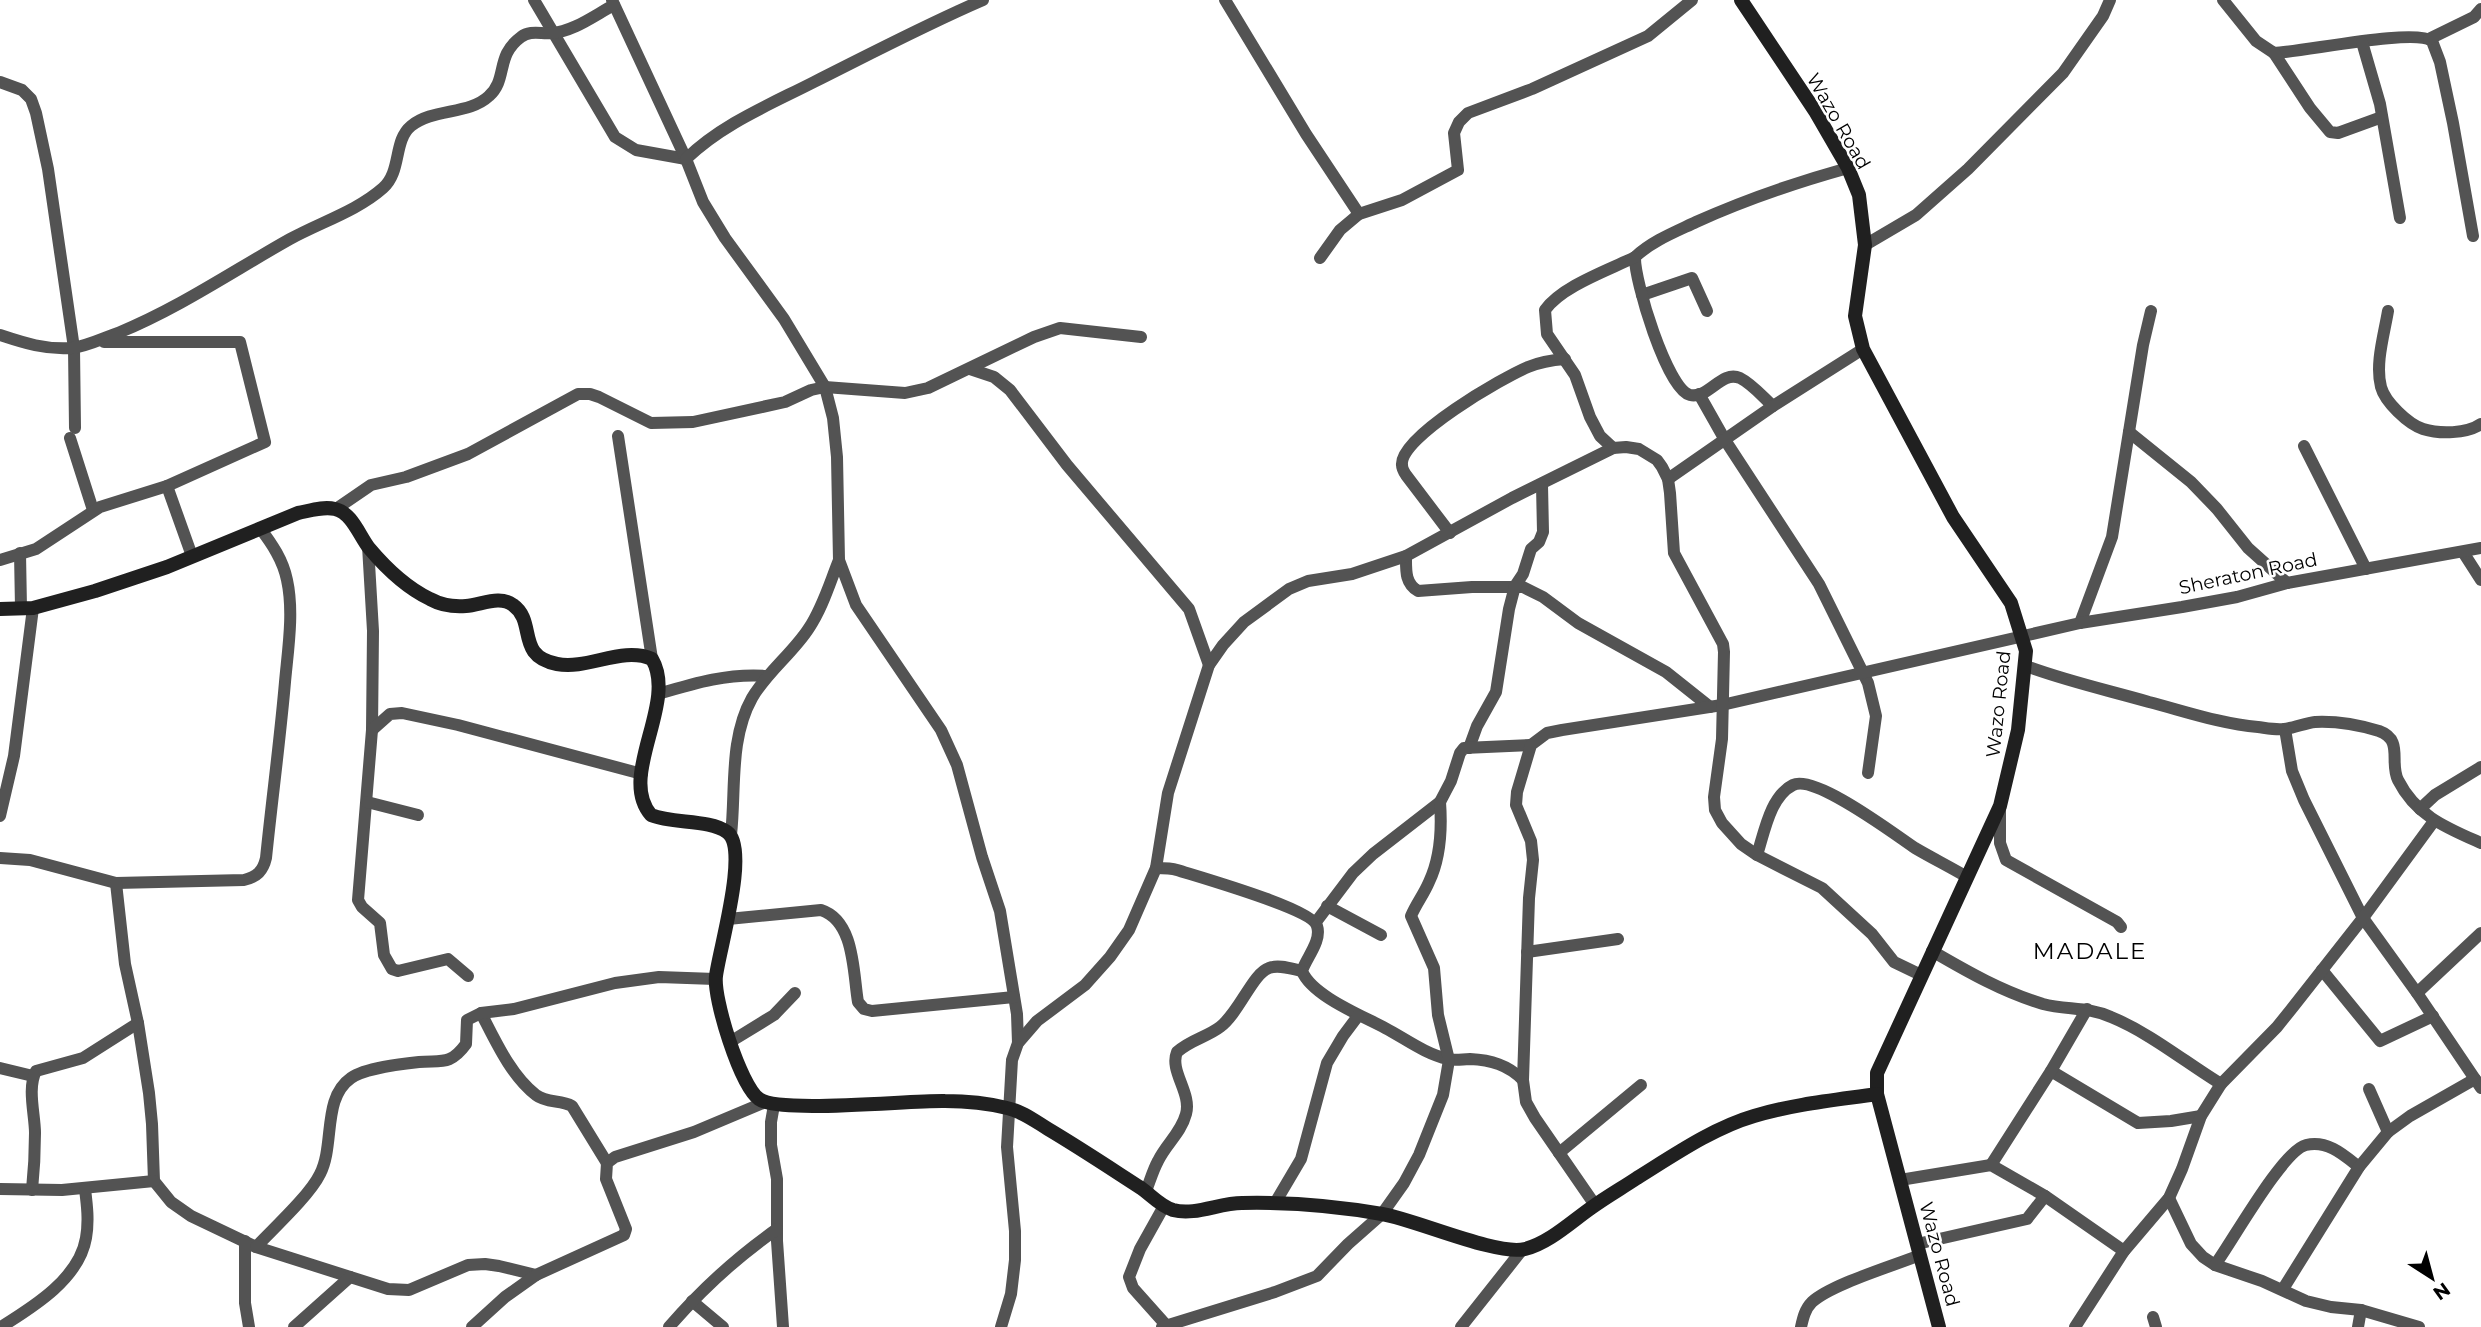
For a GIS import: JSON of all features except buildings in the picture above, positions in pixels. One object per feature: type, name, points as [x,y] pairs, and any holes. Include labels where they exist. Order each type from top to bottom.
[{"type":"street","points":[[534,0],[615,137],[636,150],[686,159]]},
{"type":"street","points":[[943,0],[946,15]]},
{"type":"street","points":[[686,159],[714,134],[748,115],[946,15],[983,0]]},
{"type":"street","points":[[1226,0],[1299,123],[1359,214]]},
{"type":"street","points":[[1320,258],[1340,230],[1359,214],[1402,200],[1458,170],[1454,133],[1459,122],[1468,113],[1532,89],[1648,36],[1692,0]]},
{"type":"street","name":"Wazo Road","points":[[1741,0],[1815,111],[1848,168],[1859,195],[1865,245],[1855,317],[1863,349],[1953,517],[2011,603],[2026,651],[2018,730],[2000,806],[1877,1073],[1877,1094],[1939,1327]]},
{"type":"street","points":[[1865,245],[1916,215],[1978,159],[2063,73],[2104,16],[2110,0]]},
{"type":"street","points":[[2223,0],[2256,41],[2274,52],[2310,108],[2330,132],[2340,132],[2382,117]]},
{"type":"street","points":[[0,335],[38,347],[74,348],[162,313],[223,280],[290,239],[374,195],[387,184],[394,173],[404,134],[413,125],[431,116],[484,101],[499,83],[507,50],[523,35],[553,33],[572,28],[613,2],[711,217],[784,319],[825,387],[833,418],[837,457],[839,559],[856,605],[951,748],[1000,911],[1017,1014],[1018,1043]]},
{"type":"street","points":[[2274,52],[2418,37],[2429,39],[2474,17],[2481,9]]},
{"type":"street","points":[[2429,39],[2440,62],[2473,236]]},
{"type":"street","points":[[2362,43],[2382,117],[2400,218]]},
{"type":"street","points":[[0,82],[22,90],[31,99],[36,113],[48,169],[74,348],[73,433],[93,510]]},
{"type":"street","points":[[1614,448],[1600,436],[1575,375],[1545,331],[1547,306],[1570,289],[1635,257],[1645,248],[1674,232],[1779,187],[1848,168]]},
{"type":"street","points":[[1635,257],[1635,270],[1642,295],[1666,366],[1686,392],[1690,395],[1699,394],[1723,379],[1735,377],[1745,381],[1773,406]]},
{"type":"street","points":[[1642,295],[1692,278],[1707,311]]},
{"type":"street","points":[[2080,623],[2112,537],[2151,311]]},
{"type":"street","points":[[2388,311],[2379,370],[2381,388],[2389,402],[2425,429],[2465,430],[2481,424]]},
{"type":"street","points":[[336,509],[371,485],[415,474],[468,454],[578,394],[599,397],[651,423],[692,422],[785,402],[811,390],[825,387],[905,393],[928,388],[1034,337],[1060,328],[1141,337]]},
{"type":"street","points":[[0,560],[50,542],[93,510],[167,486],[265,442],[240,342],[93,342]]},
{"type":"street","points":[[1668,479],[1773,406],[1863,349]]},
{"type":"street","points":[[1450,533],[1406,475],[1401,465],[1404,457],[1413,444],[1461,404],[1501,379],[1539,363],[1565,359]]},
{"type":"street","points":[[970,369],[994,377],[1010,390],[1132,544],[1179,595],[1192,616],[1209,665]]},
{"type":"street","points":[[1699,394],[1725,440],[1819,584],[1863,672],[1874,700],[1875,716],[1868,773]]},
{"type":"street","points":[[2129,432],[2191,482],[2248,548],[2287,583]]},
{"type":"street","points":[[618,436],[652,659],[656,667],[658,694],[642,774],[641,798],[651,815],[717,827],[731,835],[734,840],[736,867],[715,979],[730,1042],[744,1080],[753,1094],[768,1104],[777,1180],[783,1327]]},
{"type":"street","points":[[1596,457],[1600,436]]},
{"type":"street","points":[[2304,446],[2366,569]]},
{"type":"street","points":[[1001,1327],[1011,1294],[1015,1261],[1015,1231],[1007,1147],[1012,1060],[1018,1043],[1037,1021],[1085,985],[1129,930],[1156,868],[1168,793],[1209,665],[1244,622],[1289,589],[1308,581],[1363,571],[1406,556],[1512,498],[1614,448],[1639,449],[1657,460],[1668,479],[1674,553],[1723,644],[1716,706],[1722,739],[1714,797],[1715,810],[1731,835],[1757,855],[1822,888],[1872,934],[1894,961],[1921,975]]},
{"type":"street","points":[[1469,748],[1477,726],[1496,692],[1509,609],[1531,549],[1539,542],[1543,531],[1542,485]]},
{"type":"street","points":[[167,486],[192,556]]},
{"type":"street","points":[[0,609],[27,608],[121,583],[298,513],[320,508],[336,509],[350,519],[368,546],[390,570],[430,599],[450,606],[510,602],[520,611],[534,653],[544,660],[560,664],[634,655],[652,659]]},
{"type":"street","points":[[0,858],[30,860],[116,883],[244,880],[256,876],[264,866],[289,643],[290,604],[288,581],[282,562],[260,528]]},
{"type":"street","points":[[368,546],[373,631],[372,730],[358,900],[380,923],[387,964],[397,971],[448,959],[468,976]]},
{"type":"street","name":"Sheraton Road","points":[[1531,745],[1546,733],[1716,706],[2080,623],[2237,597],[2287,583],[2481,548]]},
{"type":"street","points":[[2463,552],[2481,580]]},
{"type":"street","points":[[0,816],[13,756],[27,608],[20,553]]},
{"type":"street","points":[[1406,556],[1407,578],[1411,587],[1418,591],[1520,582],[1578,623],[1666,672],[1716,706]]},
{"type":"street","points":[[731,835],[735,797],[735,752],[751,699],[809,629],[819,612],[839,559]]},
{"type":"street","points":[[2026,666],[2065,681],[2255,727],[2285,729],[2314,722],[2381,732],[2392,738],[2397,778],[2408,796],[2434,821],[2481,844]]},
{"type":"street","points":[[658,694],[715,678],[768,676]]},
{"type":"street","points":[[372,730],[392,713],[410,715],[470,728],[642,774]]},
{"type":"street","points":[[2283,1289],[2359,1167],[2388,1132],[2410,1116],[2478,1084],[2363,918],[2292,771],[2285,729]]},
{"type":"street","points":[[1302,971],[1317,938],[1316,922],[1327,906],[1353,873],[1373,854],[1440,802],[1451,781],[1460,753],[1469,748],[1531,745],[1517,792],[1516,805],[1527,828],[1532,850],[1523,1080],[1526,1102],[1595,1205]]},
{"type":"street","points":[[2420,809],[2481,766]]},
{"type":"street","points":[[1757,855],[1776,803],[1791,786],[1801,783],[1832,794],[1967,877]]},
{"type":"street","points":[[367,802],[418,815]]},
{"type":"street","points":[[1164,1206],[1140,1249],[1129,1277],[1133,1288],[1164,1326],[1275,1292],[1317,1276],[1382,1214],[1419,1155],[1443,1095],[1449,1060],[1438,1015],[1434,968],[1411,916],[1431,880],[1437,861],[1442,830],[1440,802]]},
{"type":"street","points":[[2000,806],[2000,842],[2006,860],[2117,922],[2121,928]]},
{"type":"street","points":[[2075,1327],[2124,1251],[2169,1198],[2201,1116],[2221,1084],[2277,1027],[2363,918],[2434,821]]},
{"type":"street","points":[[1156,868],[1175,869],[1282,903],[1316,922]]},
{"type":"street","points":[[116,883],[125,964],[138,1023],[152,1124],[154,1181],[171,1202],[191,1216],[251,1244],[388,1289],[409,1290],[468,1265],[499,1266],[536,1275]]},
{"type":"street","points":[[1327,906],[1381,935]]},
{"type":"street","points":[[728,919],[827,911],[836,918],[847,937],[858,1002],[864,1009],[872,1012],[1014,996]]},
{"type":"street","points":[[1527,953],[1618,939]]},
{"type":"street","points":[[2417,993],[2478,942]]},
{"type":"street","points":[[1932,951],[1986,982],[2022,996],[2052,1006],[2087,1009],[2109,1016],[2221,1084]]},
{"type":"street","points":[[1146,1191],[1158,1160],[1178,1132],[1186,1113],[1186,1095],[1175,1063],[1177,1052],[1190,1042],[1220,1028],[1234,1014],[1262,971],[1278,967],[1302,971],[1308,981],[1358,1016],[1387,1029],[1404,1041],[1449,1060],[1492,1062],[1514,1071],[1523,1080]]},
{"type":"street","points":[[2322,970],[2380,1041],[2433,1016]]},
{"type":"street","points":[[249,1327],[245,1303],[251,1244],[320,1174],[327,1152],[334,1102],[340,1088],[350,1078],[362,1072],[421,1062],[448,1061],[466,1044],[467,1020],[481,1013],[513,1009],[615,983],[659,977],[715,979]]},
{"type":"street","points":[[730,1042],[774,1015],[795,993]]},
{"type":"street","points":[[1991,1165],[2052,1071],[2087,1009]]},
{"type":"street","points":[[472,1327],[505,1297],[536,1275],[624,1235],[626,1229],[606,1179],[607,1163],[572,1106],[564,1101],[544,1099],[536,1095],[518,1075],[481,1013]]},
{"type":"street","points":[[1275,1203],[1301,1159],[1327,1063],[1358,1016]]},
{"type":"street","points":[[32,1190],[35,1132],[33,1076],[41,1068],[83,1058],[138,1023]]},
{"type":"street","points":[[0,1068],[33,1076]]},
{"type":"street","points":[[2052,1071],[2138,1123],[2201,1116]]},
{"type":"street","points":[[1559,1153],[1641,1085]]},
{"type":"street","points":[[2369,1089],[2388,1132]]},
{"type":"street","points":[[1461,1327],[1522,1250],[1550,1237],[1595,1205],[1695,1143],[1753,1116],[1807,1104],[1877,1094]]},
{"type":"street","points":[[607,1163],[615,1157],[694,1132],[768,1104],[942,1101],[980,1103],[1010,1108],[1077,1145],[1164,1206],[1182,1212],[1227,1203],[1275,1203],[1382,1214],[1499,1248],[1522,1250]]},
{"type":"street","points":[[2216,1265],[2266,1186],[2295,1150],[2304,1145],[2324,1145],[2337,1149],[2359,1167]]},
{"type":"street","points":[[1900,1180],[1991,1165],[2045,1195],[2124,1251]]},
{"type":"street","points":[[0,1189],[85,1189],[154,1181]]},
{"type":"street","points":[[1,1327],[67,1277],[86,1241],[88,1218],[85,1189]]},
{"type":"street","points":[[1801,1327],[1803,1316],[1811,1303],[1837,1287],[1919,1249],[2027,1219],[2045,1195]]},
{"type":"street","points":[[2169,1198],[2191,1244],[2203,1257],[2216,1265],[2283,1289],[2306,1301],[2361,1310],[2419,1327]]},
{"type":"street","points":[[669,1327],[692,1300],[722,1272],[777,1229]]},
{"type":"street","points":[[295,1327],[350,1278]]},
{"type":"street","points":[[692,1300],[723,1327]]},
{"type":"street","points":[[2357,1327],[2361,1310]]},
{"type":"district","name":"MADALE","points":[[2090,951]]}]
